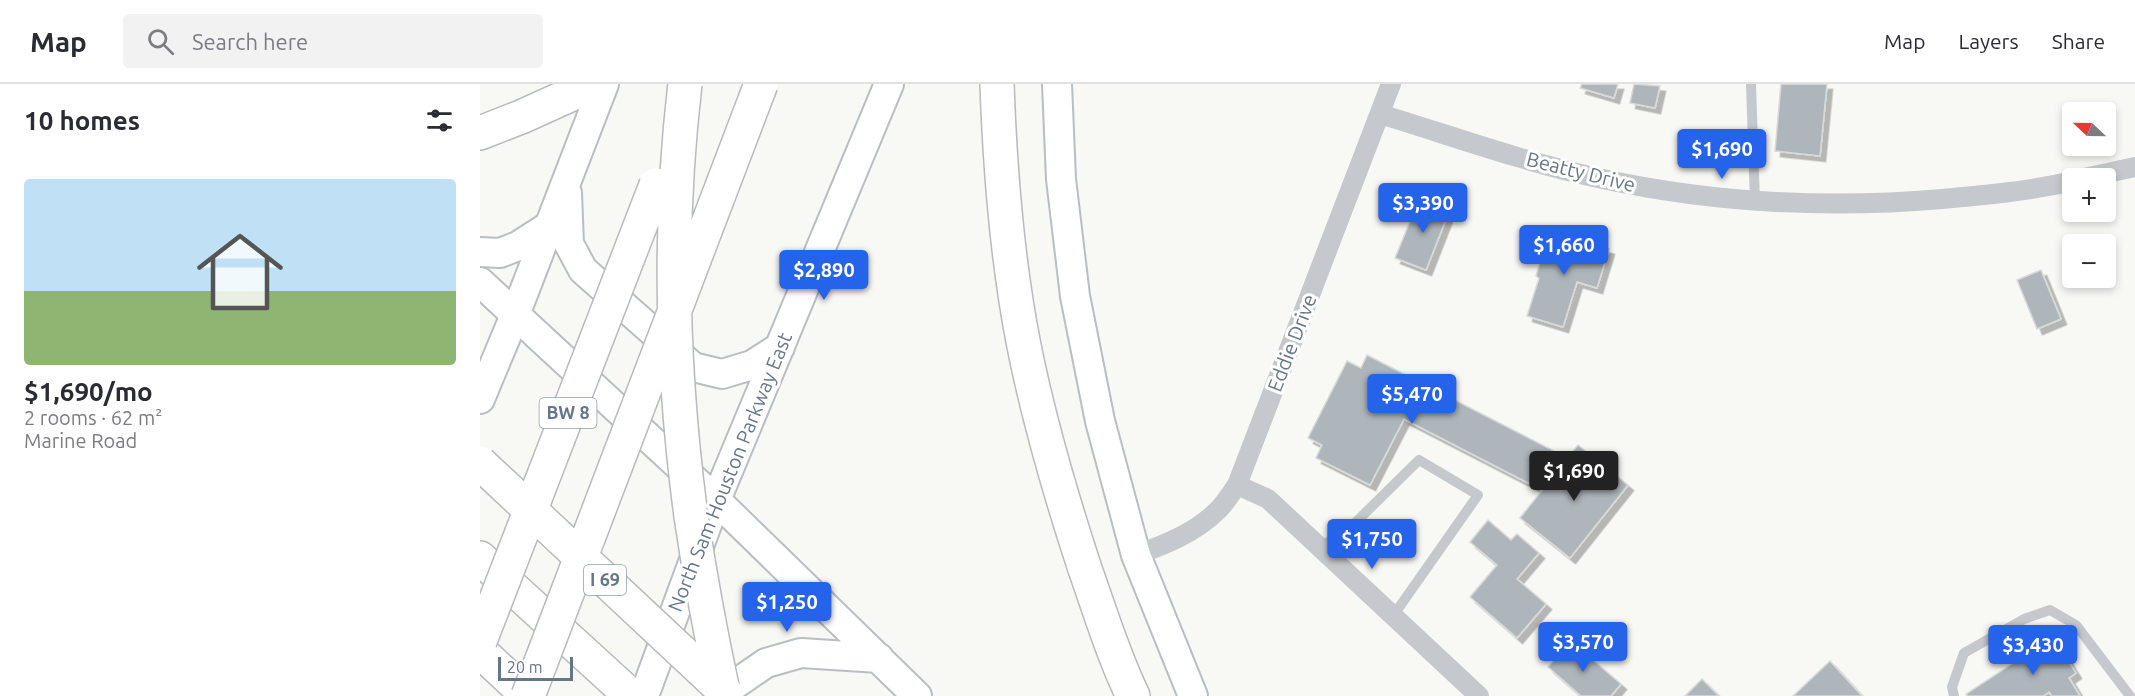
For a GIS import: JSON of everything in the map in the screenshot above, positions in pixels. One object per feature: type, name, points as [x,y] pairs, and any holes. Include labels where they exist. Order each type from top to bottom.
[{"type":"highway","points":[[480,133],[594,84]]},
{"type":"highway","points":[[685,84],[678,144],[675,244],[676,339],[691,515],[724,696]]},
{"type":"highway","name":"BW 8","points":[[480,641],[696,84]]},
{"type":"highway","points":[[480,651],[528,696],[761,84]]},
{"type":"highway","points":[[998,84],[999,145],[1024,345],[1056,475],[1078,547],[1102,620],[1133,696]]},
{"type":"highway","name":"I 69","points":[[480,463],[730,696]]},
{"type":"highway","points":[[480,558],[631,696]]},
{"type":"main road","points":[[480,399],[604,84]]},
{"type":"main road","name":"North Sam Houston Parkway East","points":[[644,696],[716,500],[889,84]]},
{"type":"main road","points":[[1057,84],[1060,179],[1075,296],[1100,421],[1136,555],[1193,696]]},
{"type":"main road","points":[[567,182],[569,244],[583,270],[693,367],[722,374],[752,365],[780,347]]},
{"type":"main road","points":[[480,252],[500,253],[518,246],[549,226]]},
{"type":"main road","points":[[480,282],[716,500],[917,696]]},
{"type":"main road","points":[[718,696],[766,663],[801,653],[879,658]]},
{"type":"street","name":"Eddie Drive","points":[[1136,555],[1189,532],[1218,511],[1237,485],[1391,84]]},
{"type":"street","name":"Beatty Drive","points":[[1380,114],[1539,163],[1597,178],[1666,192],[1755,202],[1830,204],[1907,202],[1990,195],[2062,183]]},
{"type":"street","points":[[2116,171],[2135,167]]},
{"type":"street","points":[[1237,485],[1268,499],[1479,696]]},
{"type":"lane","points":[[1750,84],[1755,202]]},
{"type":"lane","points":[[1320,548],[1356,522],[1419,460],[1478,495],[1393,616]]},
{"type":"lane","points":[[1954,696],[1952,687],[1964,653],[2024,619],[2050,610],[2076,625],[2130,696]]},
{"type":"building","points":[[1582,84],[1618,84],[1614,98],[1580,88]]},
{"type":"building","points":[[1634,84],[1660,86],[1655,108],[1630,103]]},
{"type":"building","points":[[1781,84],[1827,84],[1820,156],[1775,151]]},
{"type":"building","points":[[1420,197],[1450,209],[1426,270],[1395,258]]},
{"type":"building","points":[[1549,231],[1609,249],[1597,288],[1577,282],[1563,327],[1527,316],[1539,278],[1536,276]]},
{"type":"building","points":[[2041,270],[2061,319],[2037,329],[2017,280]]},
{"type":"building","points":[[1367,355],[1556,452],[1538,488],[1404,419],[1370,485],[1316,458],[1322,445],[1308,438],[1347,361],[1361,368]]},
{"type":"building","points":[[1578,445],[1628,485],[1570,558],[1520,518]]},
{"type":"building","points":[[1488,520],[1511,540],[1517,534],[1539,553],[1517,579],[1546,604],[1517,638],[1470,597],[1497,565],[1470,542]]},
{"type":"building","points":[[2053,637],[2076,673],[2069,678],[2080,696],[2052,696],[2049,692],[2043,696],[1968,696],[1966,694]]},
{"type":"building","points":[[1571,641],[1621,684],[1611,696],[1581,696],[1548,667]]},
{"type":"building","points":[[1830,661],[1862,696],[1793,696]]},
{"type":"building","points":[[1702,679],[1719,696],[1685,696]]}]
